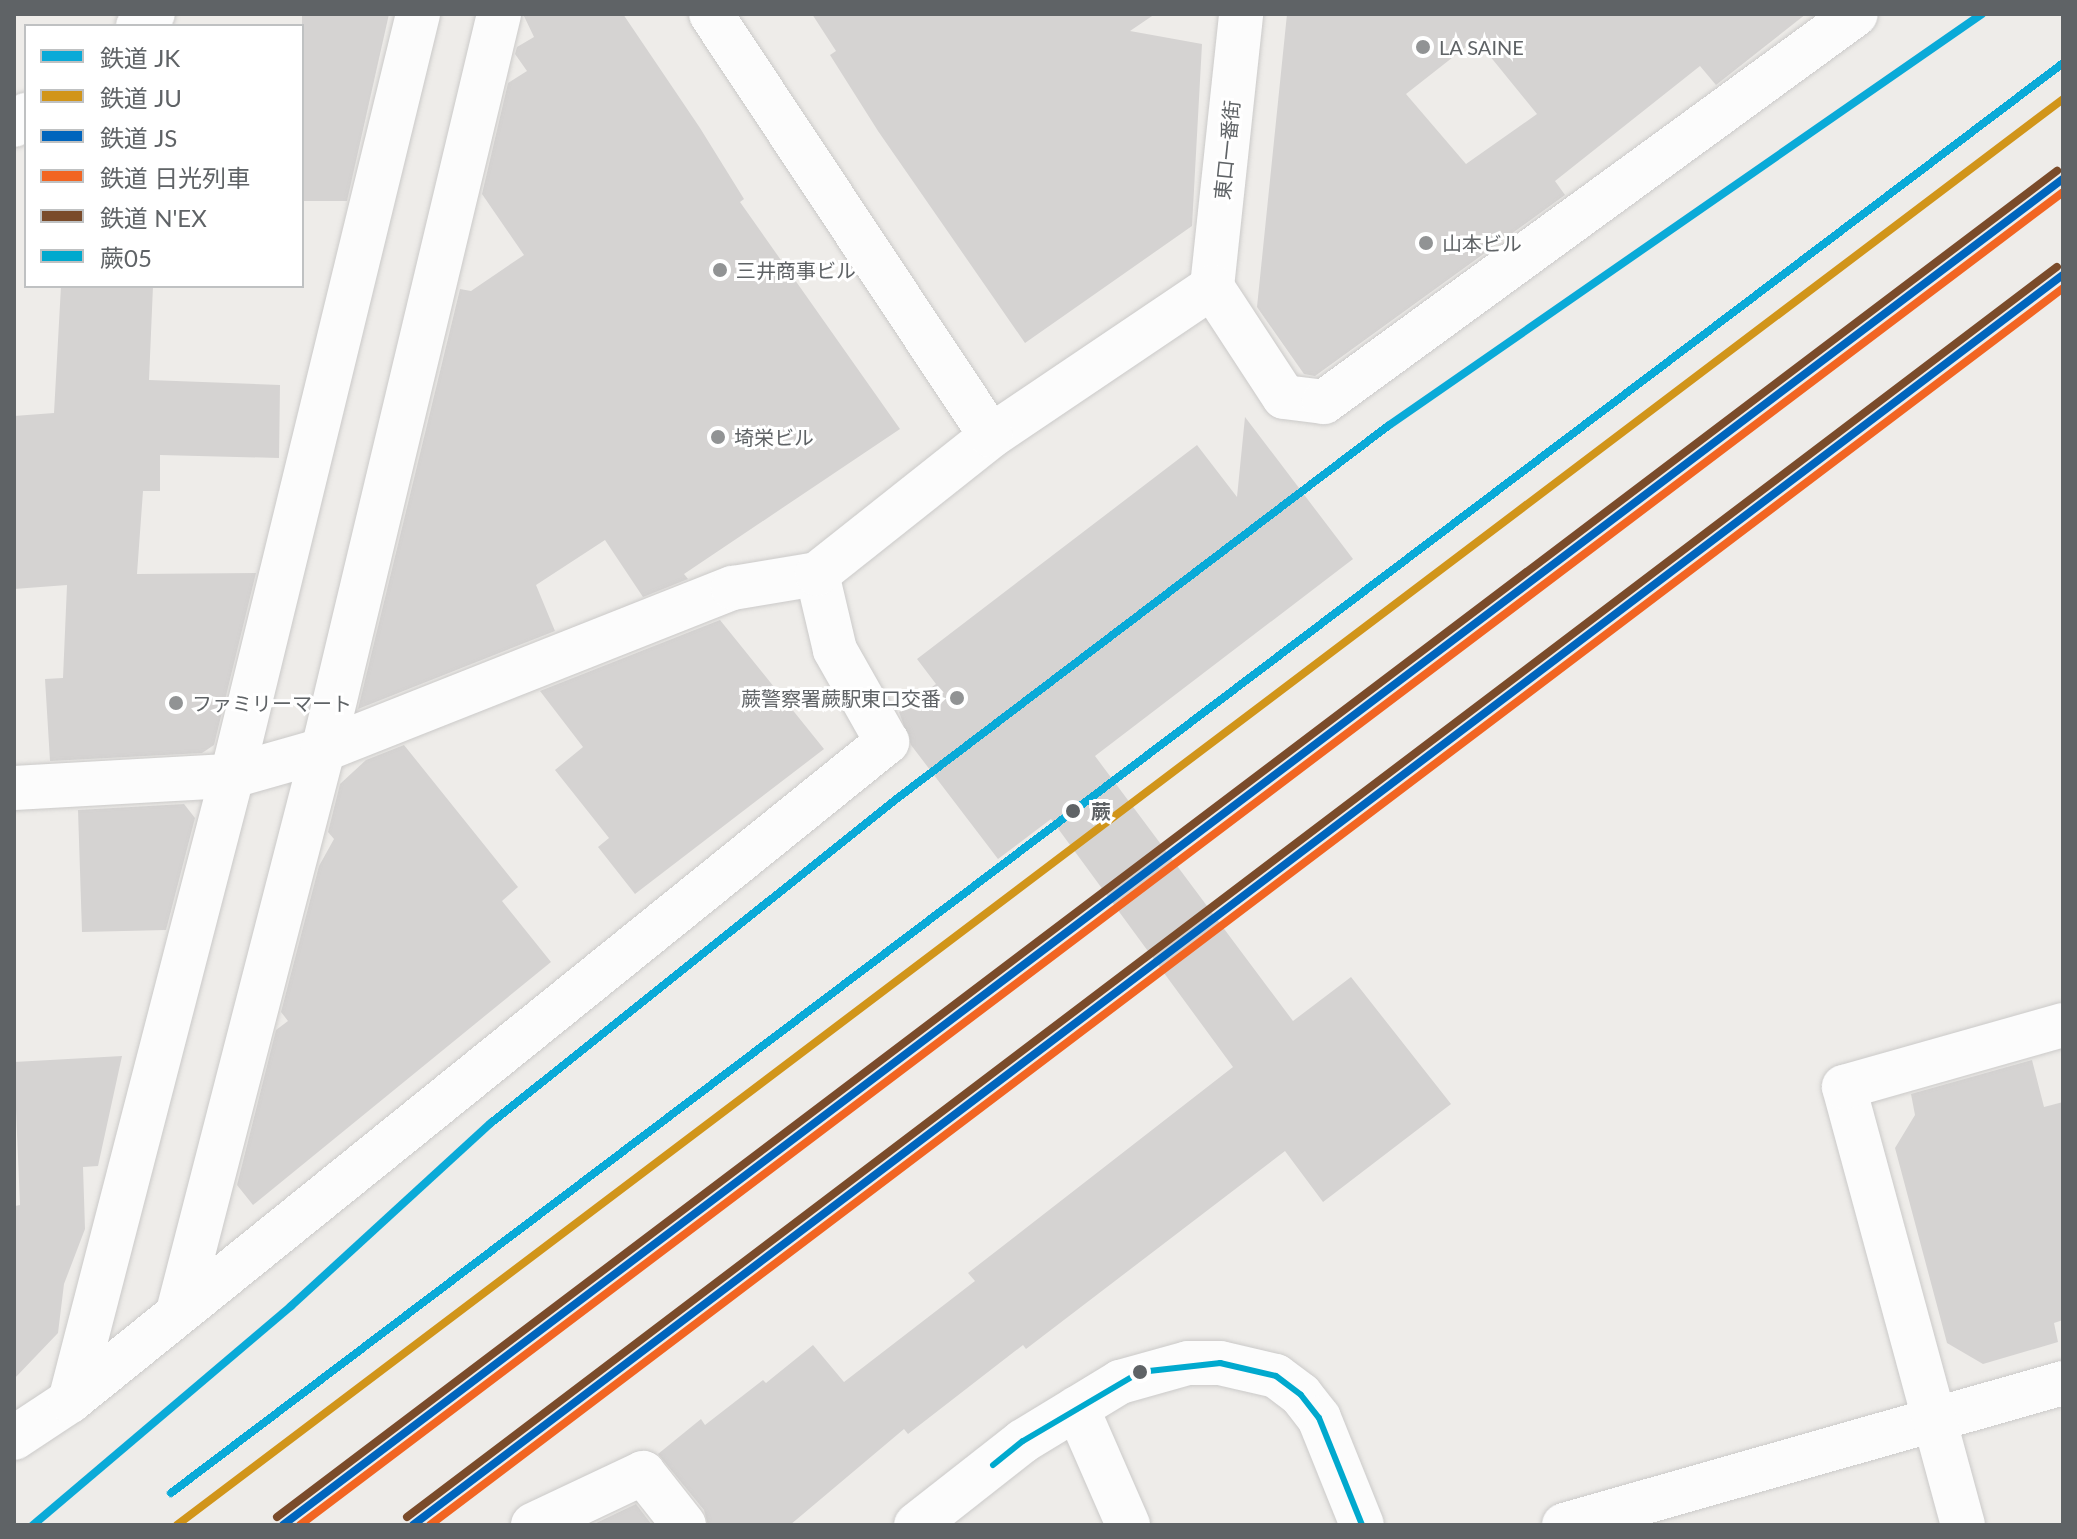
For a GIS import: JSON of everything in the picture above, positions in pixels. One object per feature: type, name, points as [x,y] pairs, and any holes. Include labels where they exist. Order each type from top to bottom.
[{"type":"street","points":[[70,1401],[232,776],[418,14]]},
{"type":"street","points":[[179,1308],[323,750],[499,14]]},
{"type":"street","points":[[711,14],[991,436]]},
{"type":"street","name":"東口一番街","points":[[1212,287],[1241,14]]},
{"type":"street","points":[[14,788],[232,776],[323,750],[733,588],[817,574],[991,436],[1212,287],[1284,397],[1324,402],[1856,14]]},
{"type":"street","points":[[14,1438],[70,1401],[179,1308],[887,742],[835,650],[817,574]]},
{"type":"street","points":[[1963,1525],[1844,1087],[2063,1025]]},
{"type":"street","points":[[917,1525],[1023,1441],[1120,1382],[1164,1366],[1220,1363],[1276,1376],[1319,1418],[1362,1525]]},
{"type":"street","points":[[1586,1522],[2063,1383]]},
{"type":"street","points":[[1077,1408],[1128,1525]]},
{"type":"street","points":[[533,1525],[643,1473],[684,1525]]},
{"type":"street","points":[[917,1525],[946,1518],[959,1525]]},
{"type":"building","points":[[302,14],[389,14],[347,201],[304,201]]},
{"type":"building","points":[[523,14],[623,14],[700,128],[744,199],[740,202],[900,429],[684,574],[688,579],[643,597],[605,540],[536,585],[555,631],[358,709],[460,289],[471,291],[524,255],[482,194],[508,83],[527,71],[515,54],[517,47],[534,37]]},
{"type":"building","points":[[812,14],[1155,14],[1130,31],[1202,44],[1192,226],[1025,343],[878,131],[830,55],[836,51]]},
{"type":"building","points":[[1287,14],[1806,14],[1716,85],[1700,66],[1555,181],[1565,195],[1315,376],[1304,374],[1257,307]],"holes":[[[1476,39],[1537,114],[1466,164],[1406,94]]]},
{"type":"building","points":[[61,288],[153,288],[149,380],[280,385],[279,458],[160,455],[160,491],[143,491],[137,574],[256,573],[214,745],[202,753],[50,761],[45,679],[63,678],[67,585],[14,589],[14,416],[54,413]]},
{"type":"building","points":[[1245,417],[1353,559],[1095,756],[1293,1021],[1351,977],[1451,1104],[1323,1202],[1285,1151],[1026,1349],[1023,1345],[908,1434],[904,1429],[790,1525],[708,1525],[704,1510],[658,1454],[701,1419],[705,1425],[763,1380],[766,1383],[813,1345],[844,1382],[975,1281],[968,1273],[1233,1067],[1051,819],[998,859],[911,745],[899,712],[936,684],[917,659],[1197,445],[1237,497]]},
{"type":"building","points":[[720,620],[824,749],[635,894],[598,847],[609,838],[555,770],[583,747],[540,691]]},
{"type":"building","points":[[404,745],[518,887],[502,901],[551,962],[253,1205],[237,1185],[276,1030],[288,1021],[281,1012],[319,866],[334,839],[328,832],[340,784],[366,760]]},
{"type":"building","points":[[184,804],[195,818],[166,930],[82,932],[78,810]]},
{"type":"building","points":[[122,1056],[98,1166],[83,1167],[85,1229],[64,1284],[58,1333],[14,1379],[15,1206],[20,1205],[14,1062]]},
{"type":"building","points":[[2032,1060],[2044,1107],[2063,1102],[2063,1320],[2054,1323],[2058,1342],[1983,1364],[1947,1343],[1895,1148],[1915,1115],[1911,1094]]},
{"type":"building","points":[[636,1504],[652,1525],[592,1525]]},
{"type":"rail line","name":"JK","points":[[33,1525],[291,1306],[491,1123],[899,797],[1388,426],[1982,14]]},
{"type":"rail line","name":"JK","points":[[171,1493],[2063,63]]},
{"type":"rail line","name":"JU","points":[[177,1525],[2063,99]]},
{"type":"rail line","name":"N'EX","points":[[277,1517],[2057,171]]},
{"type":"rail line","name":"JS","points":[[283,1525],[2063,179]]},
{"type":"rail line","name":"日光列車","points":[[300,1525],[2063,192]]},
{"type":"rail line","name":"N'EX","points":[[407,1517],[2057,267]]},
{"type":"rail line","name":"JS","points":[[413,1525],[2063,275]]},
{"type":"rail line","name":"日光列車","points":[[430,1525],[2063,288]]},
{"type":"transit line","name":"蕨05","points":[[993,1465],[1023,1441],[1140,1372],[1220,1363],[1276,1376],[1301,1395],[1319,1418],[1362,1525]]},
{"type":"place","name":"LA SAINE","points":[[1423,47]]},
{"type":"place","name":"山本ビル","points":[[1426,243]]},
{"type":"place","name":"三井商事ビル","points":[[720,270]]},
{"type":"place","name":"埼栄ビル","points":[[718,437]]},
{"type":"place","name":"蕨警察署蕨駅東口交番","points":[[957,698]]},
{"type":"place","name":"ファミリーマート","points":[[176,703]]},
{"type":"place","name":"蕨","points":[[1073,811]]}]
